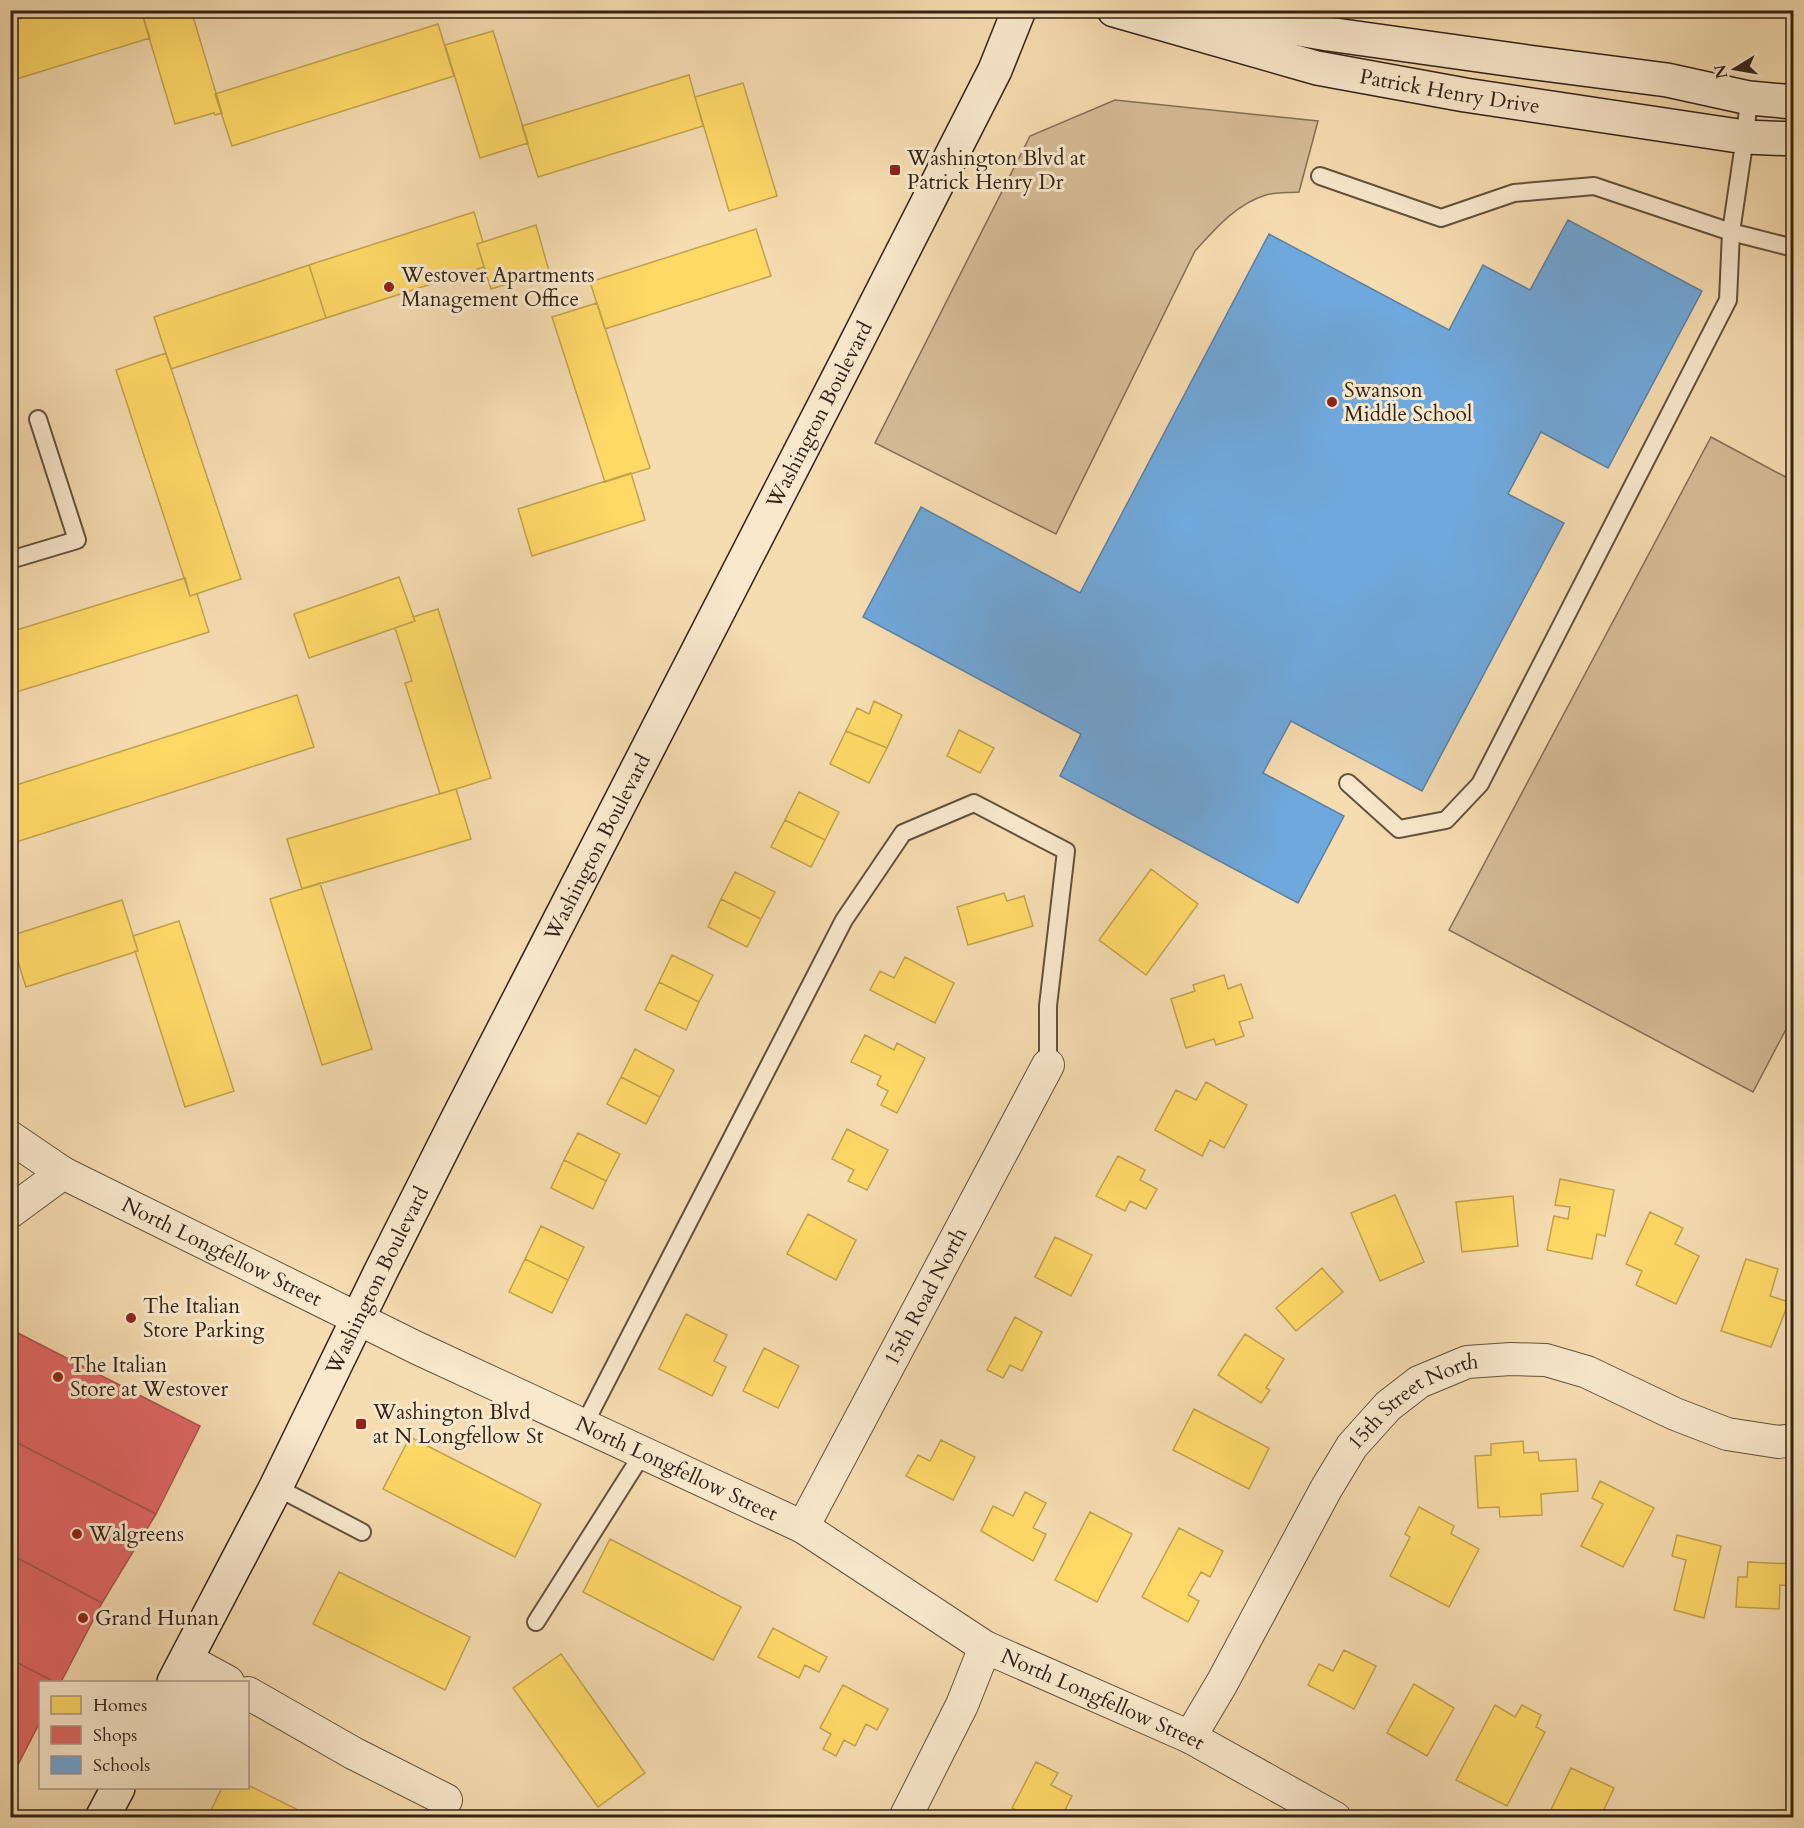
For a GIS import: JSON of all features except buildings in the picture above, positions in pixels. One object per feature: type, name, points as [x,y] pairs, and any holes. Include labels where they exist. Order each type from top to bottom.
[{"type":"main road","name":"Washington Boulevard","points":[[180,1671],[276,1487],[468,1098],[995,70],[1019,10]]},
{"type":"main road","name":"Patrick Henry Drive","points":[[1114,10],[1317,68],[1465,95],[1745,136],[1794,139]]},
{"type":"main road","name":"Patrick Henry Drive","points":[[1187,10],[1340,35],[1667,80],[1749,98],[1794,102]]},
{"type":"main road","points":[[102,1818],[117,1789]]},
{"type":"street","name":"15th Road North","points":[[803,1527],[1048,1065]]},
{"type":"street","name":"North Longfellow Street","points":[[10,1137],[63,1173],[417,1348],[803,1527],[985,1647],[1190,1737],[1335,1818]]},
{"type":"street","points":[[10,1212],[63,1173]]},
{"type":"street","name":"15th Street North","points":[[1190,1737],[1326,1489],[1352,1446],[1388,1406],[1419,1382],[1467,1362],[1511,1359],[1546,1360],[1587,1372],[1675,1414],[1727,1434],[1778,1442],[1794,1440]]},
{"type":"street","points":[[905,1818],[962,1705],[985,1647]]},
{"type":"street","points":[[180,1671],[220,1681]]},
{"type":"street","points":[[249,1694],[353,1753],[446,1800]]},
{"type":"lane","points":[[1348,783],[1399,829],[1446,820],[1480,784],[1728,300],[1731,232],[1749,98]]},
{"type":"lane","points":[[1320,176],[1441,218],[1514,193],[1594,186],[1731,232],[1794,248]]},
{"type":"lane","points":[[10,560],[76,540],[38,419]]},
{"type":"lane","points":[[584,1425],[844,920],[903,833],[974,803],[1066,851],[1048,1006],[1048,1065]]},
{"type":"lane","points":[[536,1622],[643,1453]]},
{"type":"lane","points":[[276,1487],[362,1532]]},
{"type":"shaded area","points":[[1115,100],[1318,121],[1299,192],[1270,194],[1245,204],[1227,218],[1195,251],[1056,534],[875,443],[1030,136]]},
{"type":"shaded area","points":[[1711,437],[1793,481],[1793,1016],[1753,1092],[1449,930]]},
{"type":"place","name":"Washington Blvd at Patrick Henry Dr","points":[[895,170]]},
{"type":"place","name":"Westover Apartments Management Office","points":[[389,287]]},
{"type":"place","name":"Swanson Middle School","points":[[1332,402]]},
{"type":"place","name":"The Italian Store Parking","points":[[131,1318]]},
{"type":"place","name":"The Italian Store at Westover","points":[[58,1377]]},
{"type":"place","name":"Washington Blvd at N Longfellow St","points":[[361,1424]]},
{"type":"place","name":"Walgreens","points":[[77,1534]]},
{"type":"place","name":"Grand Hunan","points":[[83,1618]]}]
